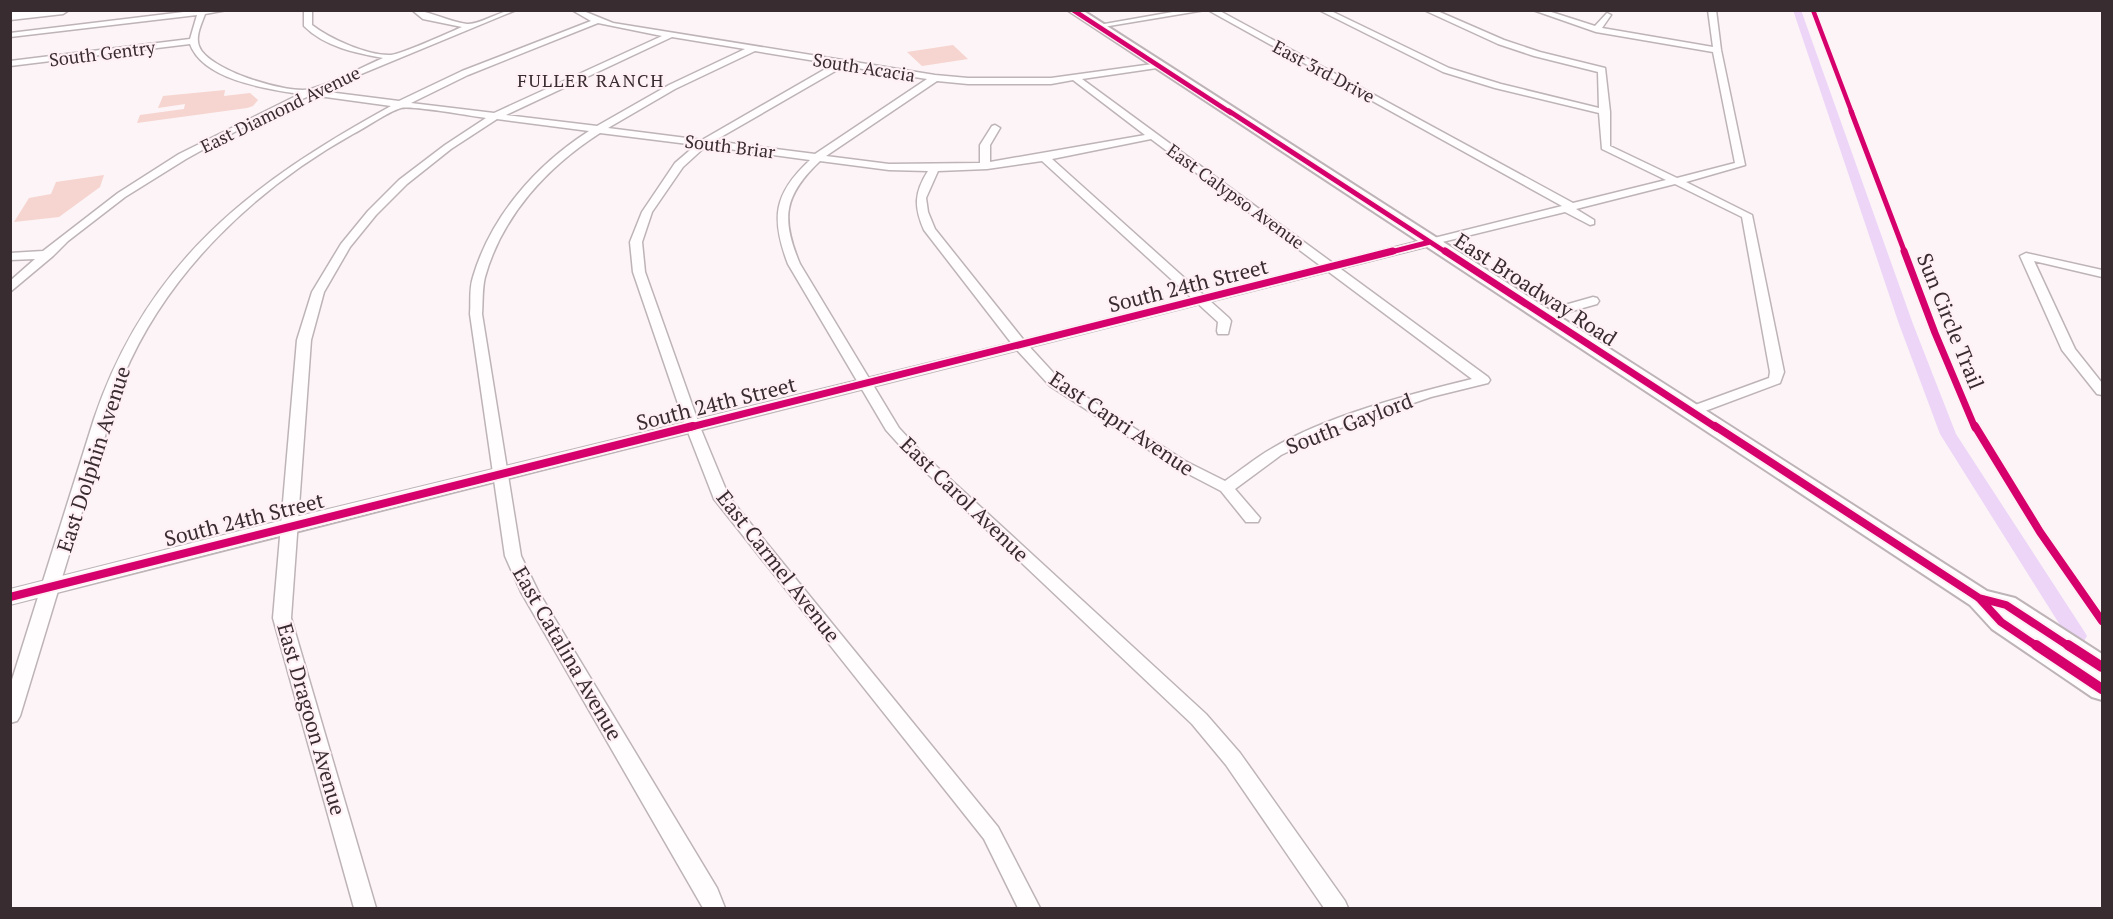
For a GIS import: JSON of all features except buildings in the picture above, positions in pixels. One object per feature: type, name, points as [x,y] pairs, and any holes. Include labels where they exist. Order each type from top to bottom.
[{"type":"main road","points":[[10,12],[21,10]]},
{"type":"main road","points":[[10,16],[63,10]]},
{"type":"main road","name":"East Broadway Road","points":[[1073,10],[1979,598],[2001,622],[2103,689]]},
{"type":"main road","name":"East Broadway Road","points":[[1979,598],[2006,605],[2103,667]]},
{"type":"street","points":[[10,35],[224,10]]},
{"type":"street","points":[[308,10],[308,26],[319,37],[355,50],[390,57]]},
{"type":"street","points":[[415,10],[426,17],[471,27]]},
{"type":"street","name":"East Diamond Avenue","points":[[10,288],[83,224],[153,176],[228,131],[308,92],[390,57],[513,10]]},
{"type":"street","name":"South Acacia","points":[[575,10],[597,21],[670,35],[935,78],[1016,82],[1075,78],[1157,65]]},
{"type":"street","points":[[1097,26],[1202,10]]},
{"type":"street","name":"East 3rd Drive","points":[[1212,10],[1436,132],[1569,207],[1590,222]]},
{"type":"street","points":[[1322,10],[1446,70],[1498,86],[1605,112]]},
{"type":"street","points":[[1427,10],[1501,42],[1536,54],[1602,70],[1605,147],[1746,215],[1777,372],[1775,380],[1692,411]]},
{"type":"street","points":[[1536,10],[1564,22],[1596,30],[1637,39],[1717,50],[1712,10]]},
{"type":"street","points":[[193,41],[202,13]]},
{"type":"street","points":[[1596,30],[1607,15]]},
{"type":"street","name":"East Dolphin Avenue","points":[[10,716],[52,587],[110,390],[134,337],[162,293],[224,222],[291,169],[396,105],[597,21]]},
{"type":"street","name":"East Dragoon Avenue","points":[[365,909],[282,618],[304,340],[318,291],[345,246],[372,213],[403,182],[448,147],[494,117],[670,35]]},
{"type":"street","name":"South Gentry","points":[[10,64],[193,41]]},
{"type":"street","name":"South Briar","points":[[193,41],[197,51],[233,78],[264,86],[595,131],[889,167],[935,168],[985,165],[1044,157],[1153,136]]},
{"type":"street","name":"East Catalina Avenue","points":[[714,909],[709,895],[530,592],[513,556],[476,314],[478,278],[502,222],[525,191],[551,166],[595,131],[645,102],[753,49]]},
{"type":"street","name":"South 24th Street","points":[[10,597],[1740,165],[1717,50]]},
{"type":"street","name":"East Carmel Avenue","points":[[842,63],[704,143],[679,165],[647,212],[636,242],[639,272],[693,427],[722,499],[991,833],[1029,909]]},
{"type":"street","name":"East Carol Avenue","points":[[935,78],[817,157],[796,178],[781,216],[784,239],[794,264],[893,430],[919,458],[1199,719],[1233,759],[1337,909]]},
{"type":"street","name":"East Calypso Avenue","points":[[1075,78],[1483,380]]},
{"type":"street","points":[[985,165],[983,153],[986,140],[995,128]]},
{"type":"street","points":[[1436,132],[1451,129]]},
{"type":"street","points":[[1044,157],[1225,321],[1223,331]]},
{"type":"street","name":"East Capri Avenue","points":[[935,168],[921,190],[920,210],[930,230],[1021,346],[1055,383],[1180,464],[1226,488],[1252,518]]},
{"type":"street","points":[[10,257],[49,254]]},
{"type":"street","points":[[2103,273],[2026,256],[2069,350],[2103,391]]},
{"type":"street","name":"East Broadway Road","points":[[1544,315],[1593,301]]},
{"type":"street","name":"South Gaylord","points":[[1226,488],[1276,452],[1324,429],[1426,394],[1483,380]]},
{"type":"shaded area","points":[[953,45],[968,59],[922,66],[907,52]]},
{"type":"shaded area","points":[[225,90],[224,96],[250,93],[258,100],[253,106],[247,108],[137,123],[140,115],[184,109],[185,104],[158,108],[163,96]]},
{"type":"shaded area","points":[[104,175],[100,187],[59,217],[14,222],[29,198],[51,194],[56,182]]},
{"type":"waterway","points":[[1797,10],[1906,324],[1948,434],[2077,636]]},
{"type":"cycle path","points":[[1073,10],[1979,598],[2001,622],[2102,689]]},
{"type":"cycle path","name":"Sun Circle Trail","points":[[1813,10],[1935,333],[1978,434],[2040,532],[2102,621]]},
{"type":"cycle path","points":[[10,597],[1430,242]]},
{"type":"cycle path","points":[[1979,598],[2006,605],[2102,667]]},
{"type":"district","name":"FULLER RANCH","points":[[591,80]]}]
